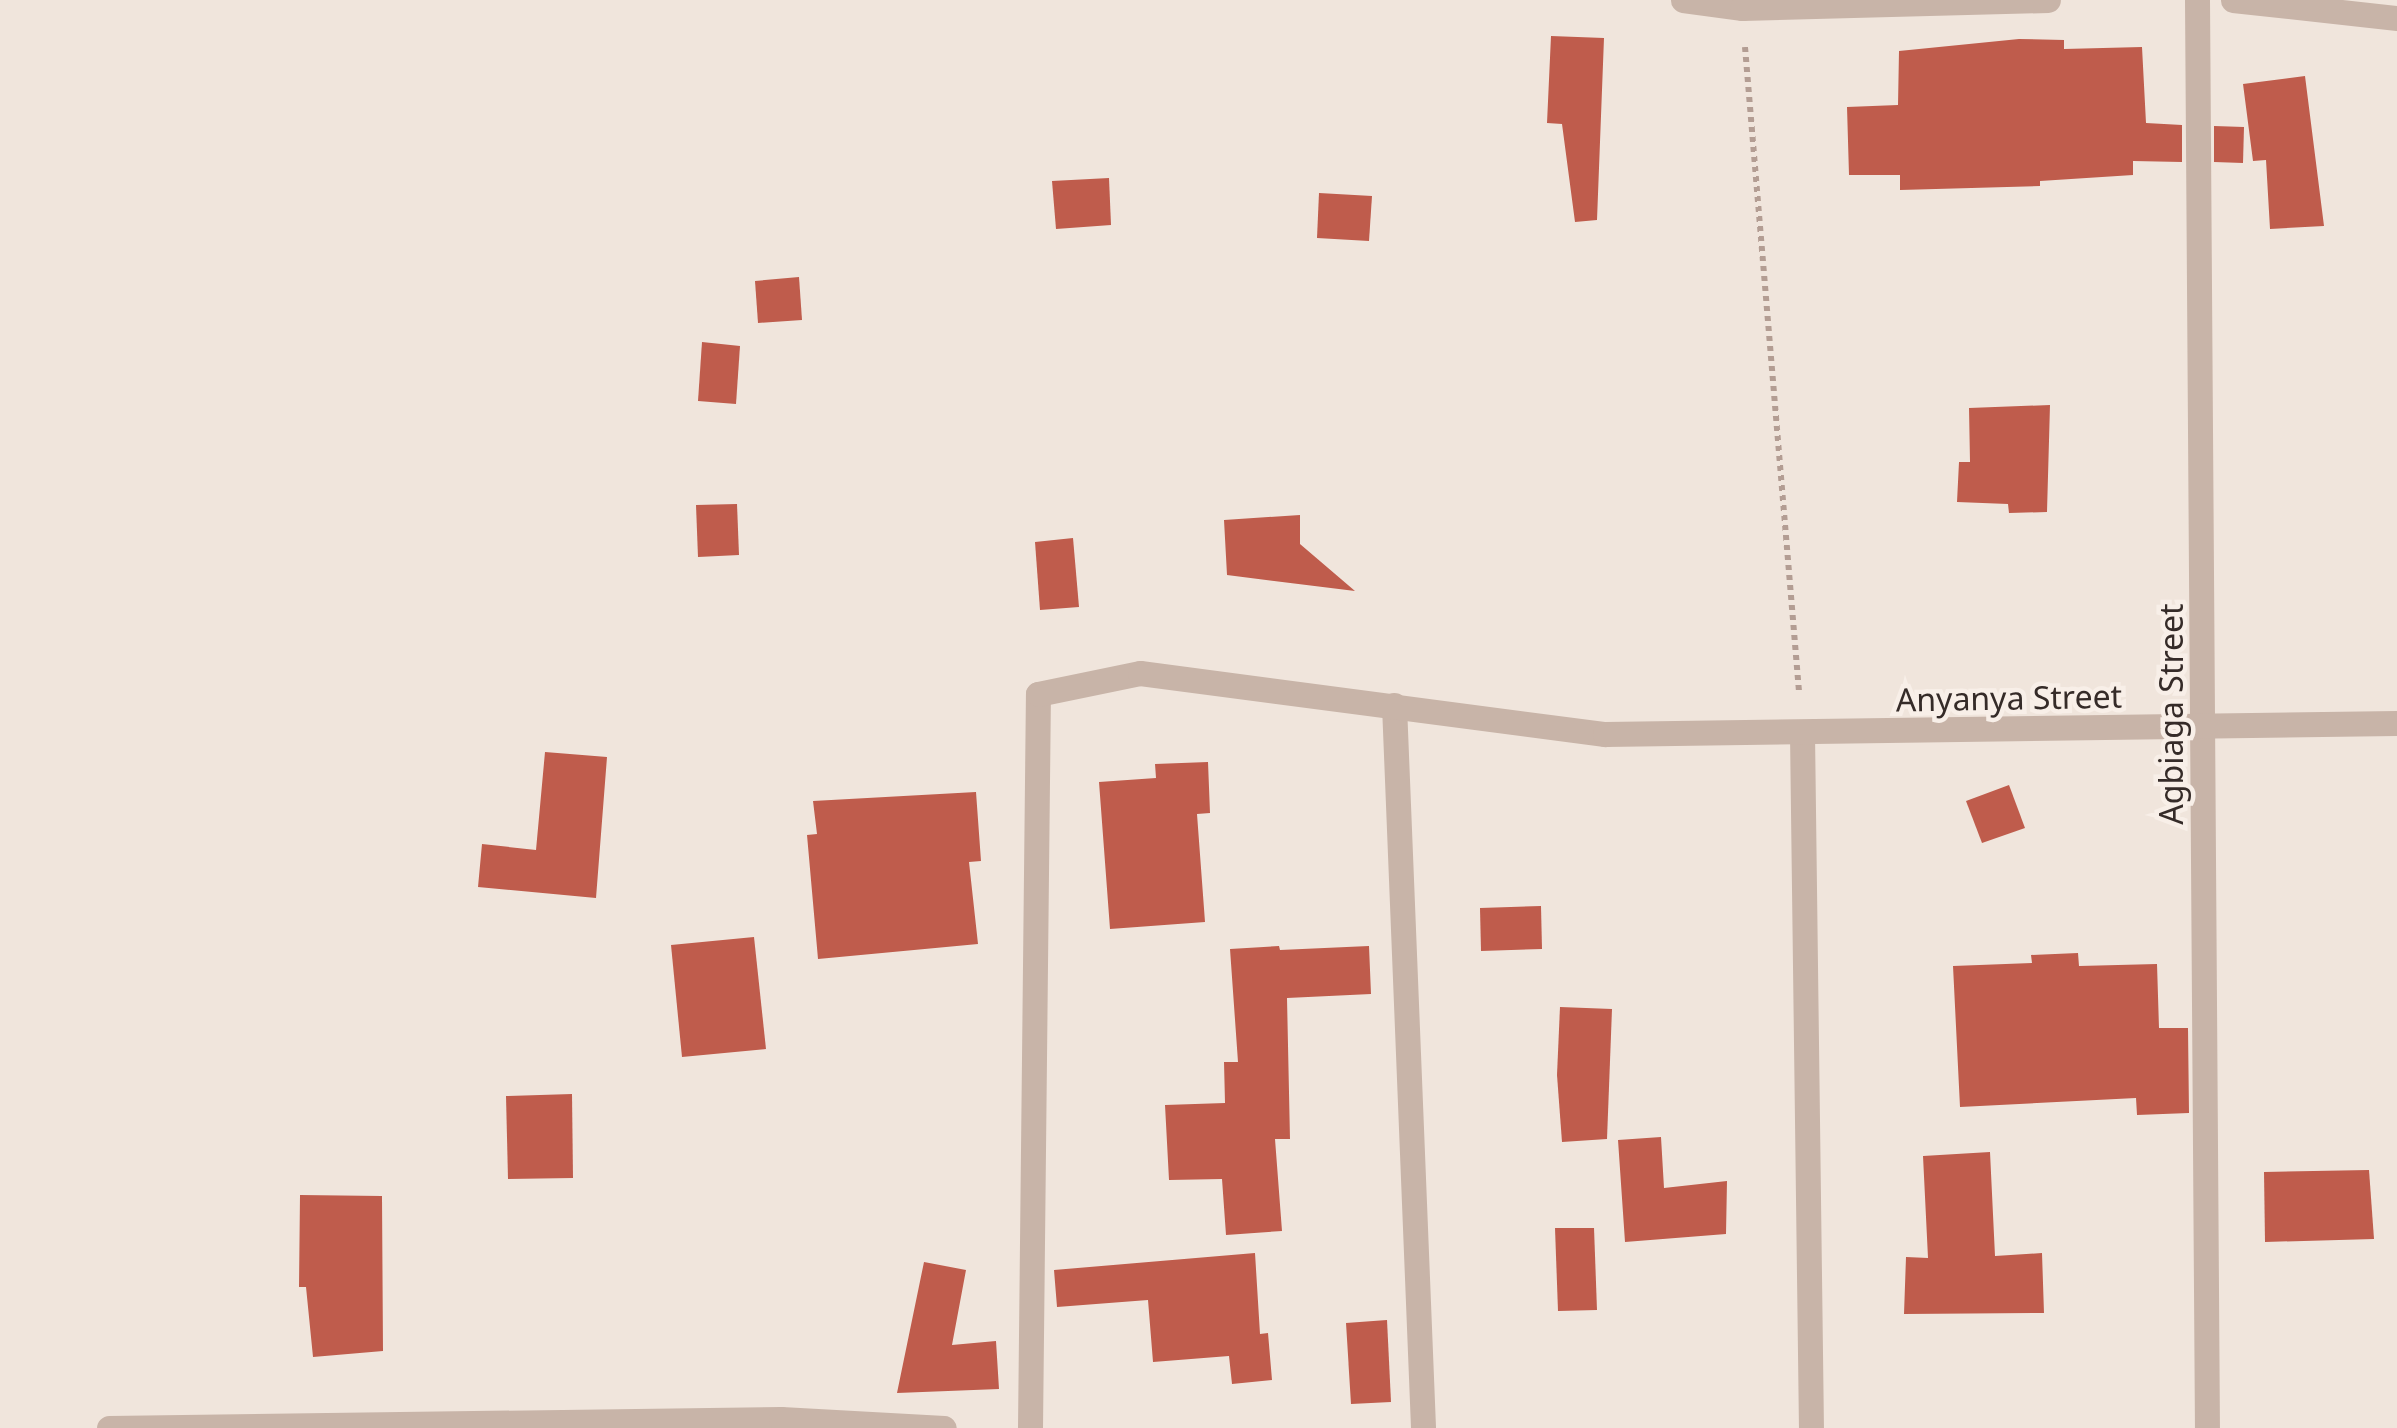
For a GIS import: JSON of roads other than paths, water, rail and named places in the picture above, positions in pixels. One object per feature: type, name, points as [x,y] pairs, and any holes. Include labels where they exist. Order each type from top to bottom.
[{"type":"street","points":[[1683,0],[1742,8],[2048,0]]},
{"type":"street","name":"Agbiaga Street","points":[[2197,0],[2208,1428]]},
{"type":"street","points":[[2233,0],[2397,18]]},
{"type":"street","name":"Anyanya Street","points":[[1030,1428],[1038,694],[1140,673],[1605,734],[2397,724]]},
{"type":"street","points":[[1394,705],[1423,1428]]},
{"type":"street","points":[[1802,733],[1811,1428]]},
{"type":"street","points":[[109,1428],[782,1419],[944,1428]]}]
